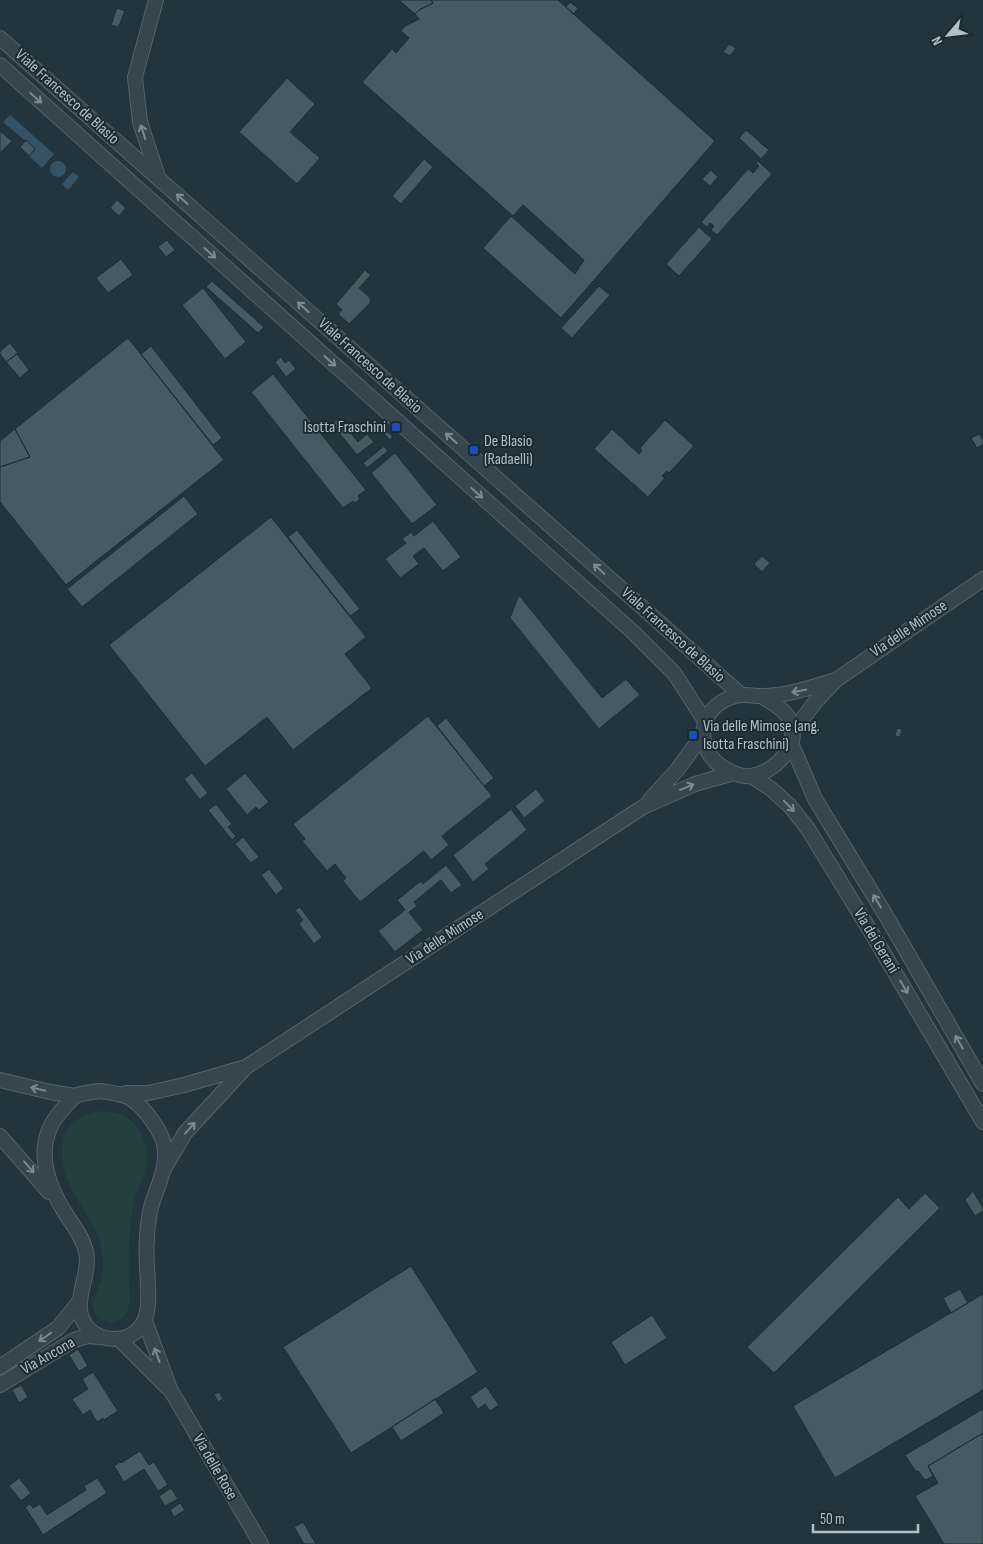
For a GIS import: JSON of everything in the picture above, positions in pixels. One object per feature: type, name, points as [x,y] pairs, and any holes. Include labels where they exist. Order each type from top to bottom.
[{"type":"street","points":[[156,0],[135,77],[140,122],[158,178]]},
{"type":"street","name":"Viale Francesco de Blasio","points":[[0,38],[740,694]]},
{"type":"street","name":"Viale Francesco de Blasio","points":[[0,65],[634,633],[674,672],[705,721]]},
{"type":"street","name":"Via delle Mimose","points":[[836,680],[983,579]]},
{"type":"street","points":[[836,680],[816,701],[792,738],[787,752],[770,768],[751,776],[734,773],[720,765],[708,753],[702,736],[705,721],[717,705],[729,698],[740,694],[761,696],[809,688],[836,680]]},
{"type":"street","points":[[761,696],[773,702],[783,711],[790,721],[792,738]]},
{"type":"street","name":"Via delle Mimose","points":[[643,807],[677,770],[702,736]]},
{"type":"street","name":"Via dei Gerani","points":[[792,738],[815,799],[885,914],[983,1084]]},
{"type":"street","name":"Via delle Mimose","points":[[164,1169],[185,1133],[246,1067],[643,807],[696,784],[734,773]]},
{"type":"street","name":"Via dei Gerani","points":[[751,776],[770,788],[790,806],[808,829],[983,1122]]},
{"type":"street","name":"Via delle Mimose","points":[[76,1096],[100,1091],[148,1094],[246,1067]]},
{"type":"street","points":[[0,1080],[76,1096]]},
{"type":"street","points":[[119,1093],[137,1101],[154,1122],[164,1144],[164,1169],[151,1208],[146,1242],[148,1301],[144,1320],[134,1333],[119,1339]]},
{"type":"street","points":[[56,1200],[46,1171],[45,1142],[56,1117],[76,1096]]},
{"type":"street","points":[[0,1136],[56,1200],[80,1234],[87,1258],[85,1279],[79,1302],[83,1321],[99,1337]]},
{"type":"street","name":"Via Ancona","points":[[0,1366],[58,1328],[79,1302]]},
{"type":"street","name":"Via delle Rose","points":[[144,1320],[170,1389],[261,1544]]},
{"type":"street","name":"Via Ancona","points":[[0,1385],[74,1340],[88,1336],[119,1339]]},
{"type":"street","name":"Via delle Rose","points":[[119,1339],[170,1389]]},
{"type":"green space","points":[[99,1111],[119,1114],[131,1121],[140,1132],[147,1153],[146,1167],[134,1200],[132,1212],[129,1256],[129,1305],[123,1317],[112,1323],[99,1319],[93,1309],[93,1301],[102,1275],[103,1260],[101,1246],[93,1225],[69,1183],[65,1173],[62,1152],[66,1132],[72,1124],[83,1116]]},
{"type":"water","points":[[10,115],[54,154],[42,168],[29,156],[35,149],[3,122]]},
{"type":"water","points":[[55,161],[61,161],[66,166],[64,175],[55,177],[50,172],[50,166]]},
{"type":"water","points":[[73,172],[79,177],[68,190],[62,184]]},
{"type":"building","points":[[399,0],[431,0],[433,3],[415,14]]},
{"type":"building","points":[[431,0],[558,0],[715,141],[561,318],[483,248],[511,216],[575,274],[584,260],[523,205],[513,216],[362,82],[392,49],[396,53],[409,38],[401,31],[405,26],[419,19],[415,14],[433,3]]},
{"type":"building","points":[[570,2],[578,8],[574,14],[566,7]]},
{"type":"building","points":[[117,8],[125,11],[117,27],[111,25]]},
{"type":"building","points":[[729,44],[736,48],[730,56],[723,52]]},
{"type":"building","points":[[287,78],[315,104],[290,132],[320,158],[297,184],[239,132]]},
{"type":"building","points":[[746,130],[769,150],[761,159],[739,138]]},
{"type":"building","points":[[0,131],[12,141],[0,153]]},
{"type":"building","points":[[26,140],[35,149],[29,156],[20,147]]},
{"type":"building","points":[[424,159],[433,167],[401,204],[392,196]]},
{"type":"building","points":[[758,161],[772,174],[717,235],[711,230],[714,226],[710,223],[707,227],[701,222],[748,169],[753,173],[759,166],[756,163]]},
{"type":"building","points":[[711,170],[718,177],[710,186],[702,179]]},
{"type":"building","points":[[117,200],[126,208],[119,216],[110,208]]},
{"type":"building","points":[[699,227],[712,239],[679,276],[666,264]]},
{"type":"building","points":[[167,240],[175,250],[166,257],[158,247]]},
{"type":"building","points":[[121,259],[133,275],[108,293],[96,278]]},
{"type":"building","points":[[365,270],[371,275],[359,288],[370,298],[370,303],[349,324],[338,314],[342,310],[336,304]]},
{"type":"building","points":[[212,281],[264,327],[258,333],[206,287]]},
{"type":"building","points":[[599,286],[610,295],[572,338],[561,328]]},
{"type":"building","points":[[203,288],[246,342],[225,359],[182,305]]},
{"type":"building","points":[[128,338],[224,460],[66,585],[0,502],[0,467],[30,457],[15,429]]},
{"type":"building","points":[[10,343],[18,353],[6,362],[0,351]]},
{"type":"building","points":[[151,346],[222,438],[213,445],[141,354]]},
{"type":"building","points":[[17,354],[29,370],[20,378],[6,362]]},
{"type":"building","points":[[281,357],[285,363],[289,360],[296,369],[286,377],[275,362]]},
{"type":"building","points":[[273,374],[366,490],[358,496],[360,499],[355,503],[353,501],[343,508],[251,392]]},
{"type":"building","points":[[339,418],[358,442],[367,434],[374,442],[357,455],[332,424]]},
{"type":"building","points":[[665,420],[694,446],[669,473],[667,471],[662,476],[665,478],[648,497],[594,449],[612,429],[639,454],[642,450],[640,448]]},
{"type":"building","points":[[15,429],[30,457],[0,467],[0,441]]},
{"type":"building","points":[[386,431],[393,436],[390,440],[384,434]]},
{"type":"building","points":[[979,434],[983,444],[977,448],[971,438]]},
{"type":"building","points":[[384,446],[388,451],[367,468],[363,463]]},
{"type":"building","points":[[395,453],[437,505],[412,524],[371,473]]},
{"type":"building","points":[[184,496],[198,514],[82,607],[67,589]]},
{"type":"building","points":[[271,517],[366,637],[345,654],[372,688],[293,750],[267,717],[205,766],[109,645]]},
{"type":"building","points":[[433,521],[461,557],[443,571],[424,548],[413,556],[419,564],[400,578],[385,559],[406,543],[402,539],[411,532],[414,536]]},
{"type":"building","points":[[297,530],[360,609],[350,616],[288,537]]},
{"type":"building","points":[[762,556],[770,563],[762,572],[754,564]]},
{"type":"building","points":[[519,595],[602,698],[626,679],[640,695],[599,729],[510,618]]},
{"type":"building","points":[[428,716],[492,796],[442,836],[449,845],[431,860],[424,851],[360,902],[343,881],[346,878],[335,864],[327,871],[302,841],[305,839],[293,824]]},
{"type":"building","points":[[446,718],[494,778],[484,786],[437,726]]},
{"type":"building","points":[[897,728],[902,729],[900,737],[895,736]]},
{"type":"building","points":[[192,773],[208,793],[200,800],[184,779]]},
{"type":"building","points":[[245,773],[269,802],[259,810],[256,807],[247,815],[226,789]]},
{"type":"building","points":[[536,789],[545,801],[524,818],[515,806]]},
{"type":"building","points":[[216,804],[232,824],[228,827],[236,836],[232,840],[208,810]]},
{"type":"building","points":[[511,809],[527,830],[485,864],[489,869],[473,882],[453,855]]},
{"type":"building","points":[[243,837],[259,857],[251,863],[235,844]]},
{"type":"building","points":[[446,865],[462,885],[451,893],[441,880],[414,902],[417,906],[409,912],[423,930],[395,952],[378,931],[405,910],[397,900],[421,881],[423,884]]},
{"type":"building","points":[[269,869],[284,888],[276,895],[261,875]]},
{"type":"building","points":[[300,907],[322,937],[314,944],[299,924],[303,920],[295,910]]},
{"type":"building","points":[[973,1191],[983,1208],[983,1211],[975,1216],[965,1200]]},
{"type":"building","points":[[925,1193],[940,1208],[774,1373],[747,1347],[898,1197],[909,1209]]},
{"type":"building","points":[[411,1266],[478,1372],[351,1453],[283,1347]]},
{"type":"building","points":[[960,1289],[968,1303],[951,1313],[943,1298]]},
{"type":"building","points":[[983,1294],[983,1390],[835,1478],[793,1406]]},
{"type":"building","points":[[652,1315],[667,1338],[625,1365],[611,1342]]},
{"type":"building","points":[[78,1349],[88,1366],[79,1371],[69,1355]]},
{"type":"building","points":[[93,1372],[118,1411],[97,1422],[90,1410],[83,1415],[72,1399],[88,1389],[82,1379]]},
{"type":"building","points":[[21,1385],[28,1397],[19,1403],[12,1390]]},
{"type":"building","points":[[486,1386],[499,1405],[490,1411],[485,1404],[478,1409],[470,1397]]},
{"type":"building","points":[[219,1392],[223,1399],[218,1402],[214,1394]]},
{"type":"building","points":[[435,1399],[444,1413],[401,1441],[392,1427]]},
{"type":"building","points":[[983,1409],[983,1433],[928,1466],[933,1476],[925,1480],[918,1471],[916,1472],[905,1455]]},
{"type":"building","points":[[983,1433],[983,1544],[944,1544],[915,1496],[938,1483],[928,1466]]},
{"type":"building","points":[[140,1451],[149,1465],[154,1462],[168,1485],[158,1491],[144,1469],[124,1482],[114,1466]]},
{"type":"building","points":[[19,1478],[31,1493],[21,1501],[9,1486]]},
{"type":"building","points":[[97,1478],[107,1493],[43,1535],[25,1507],[30,1504],[33,1508],[40,1504],[47,1515],[86,1490],[84,1486]]},
{"type":"building","points":[[171,1488],[178,1499],[165,1506],[159,1496]]},
{"type":"building","points":[[180,1503],[185,1510],[174,1517],[170,1510]]},
{"type":"building","points":[[303,1522],[316,1544],[304,1544],[294,1527]]},
{"type":"place","name":"Isotta Fraschini","points":[[396,427]]},
{"type":"place","name":"De Blasio (Radaelli)","points":[[474,450]]},
{"type":"place","name":"Via delle Mimose (ang. Isotta Fraschini)","points":[[693,735]]}]
